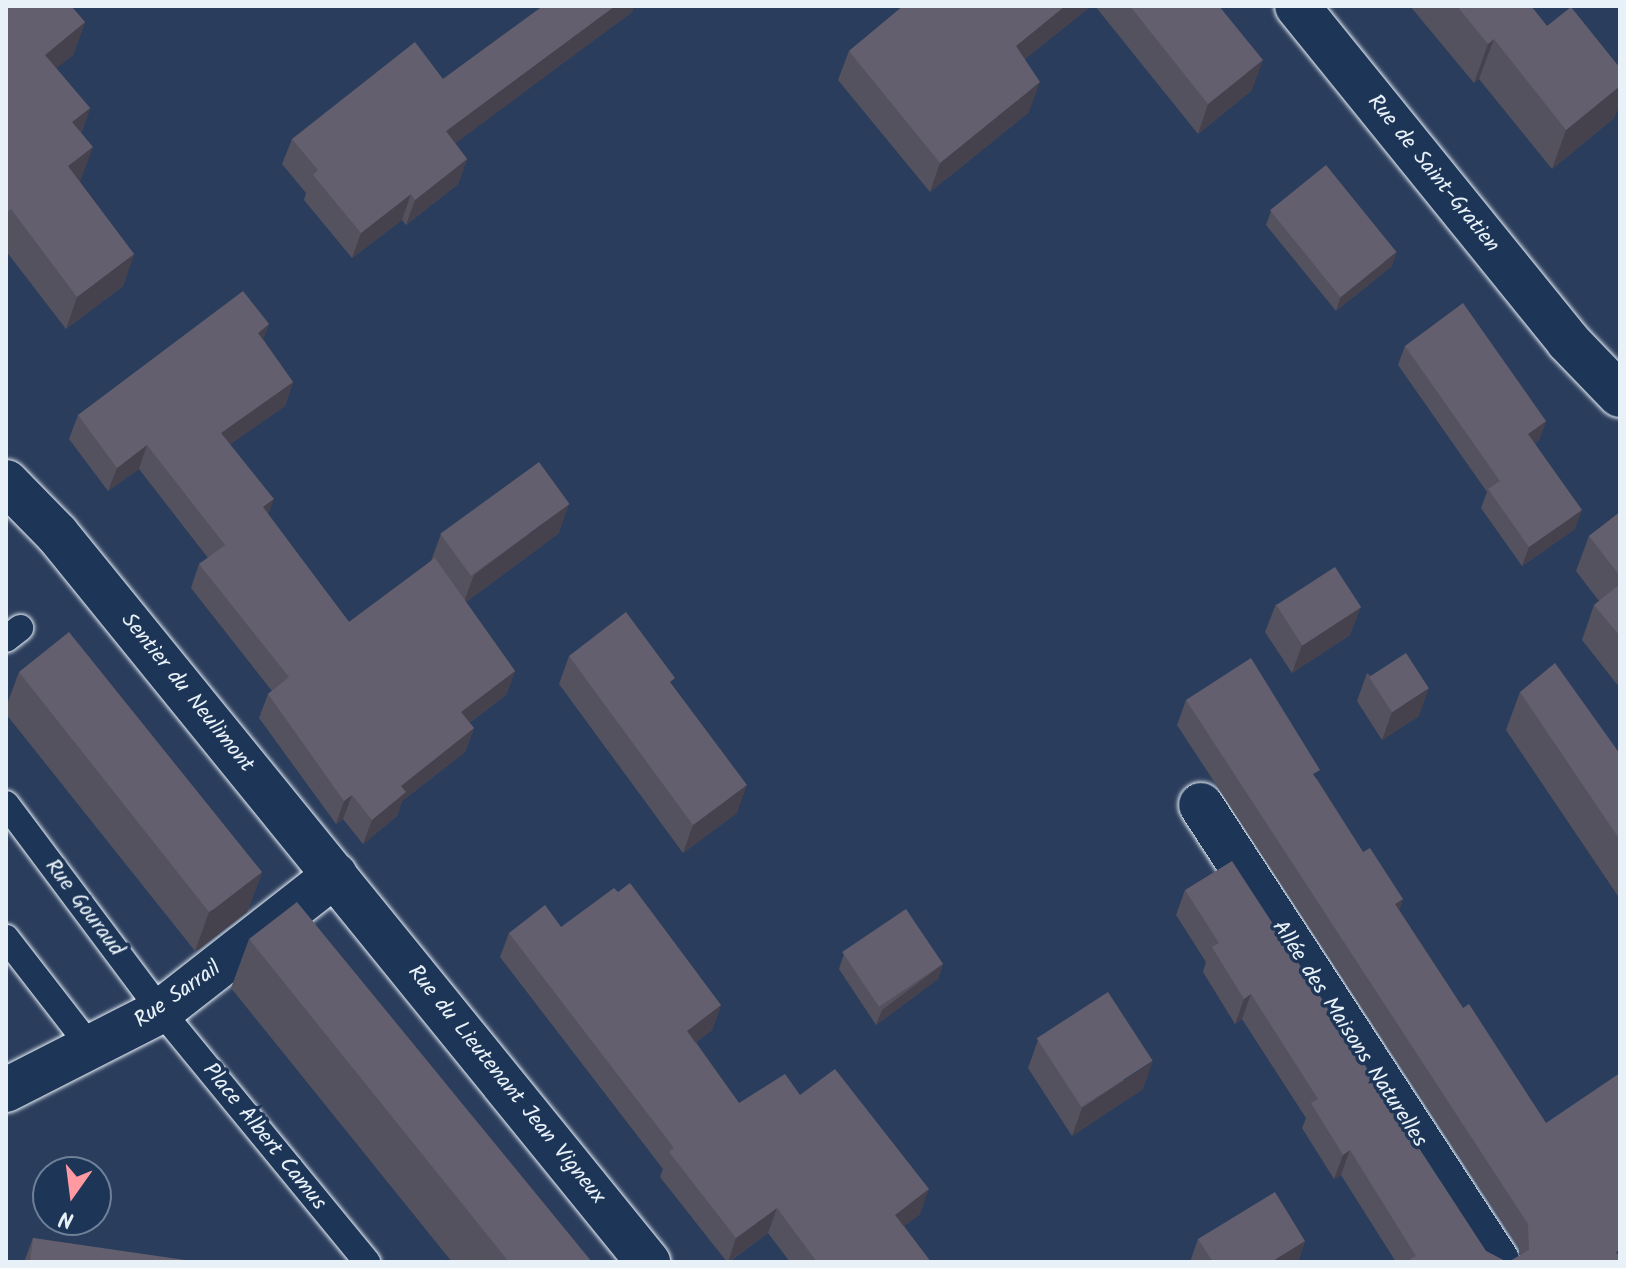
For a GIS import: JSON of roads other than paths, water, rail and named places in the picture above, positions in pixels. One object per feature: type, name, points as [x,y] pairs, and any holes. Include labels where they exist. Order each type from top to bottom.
[{"type":"street","name":"Rue de Saint-Gratien","points":[[1297,6],[1568,341],[1620,395]]},
{"type":"street","name":"Sentier du Neulimont","points":[[6,482],[57,534],[363,909]]},
{"type":"street","name":"Allée des Maisons Naturelles","points":[[1201,805],[1498,1262]]},
{"type":"street","name":"Rue Sarrail","points":[[6,1090],[93,1050],[161,1011],[335,875]]},
{"type":"street","name":"Rue du Lieutenant Jean Vigneux","points":[[363,909],[648,1262]]},
{"type":"lane","name":"Rue Gouraud","points":[[6,804],[161,1011]]},
{"type":"lane","points":[[6,938],[93,1050]]},
{"type":"lane","name":"Place Albert Camus","points":[[161,1011],[367,1262]]}]
